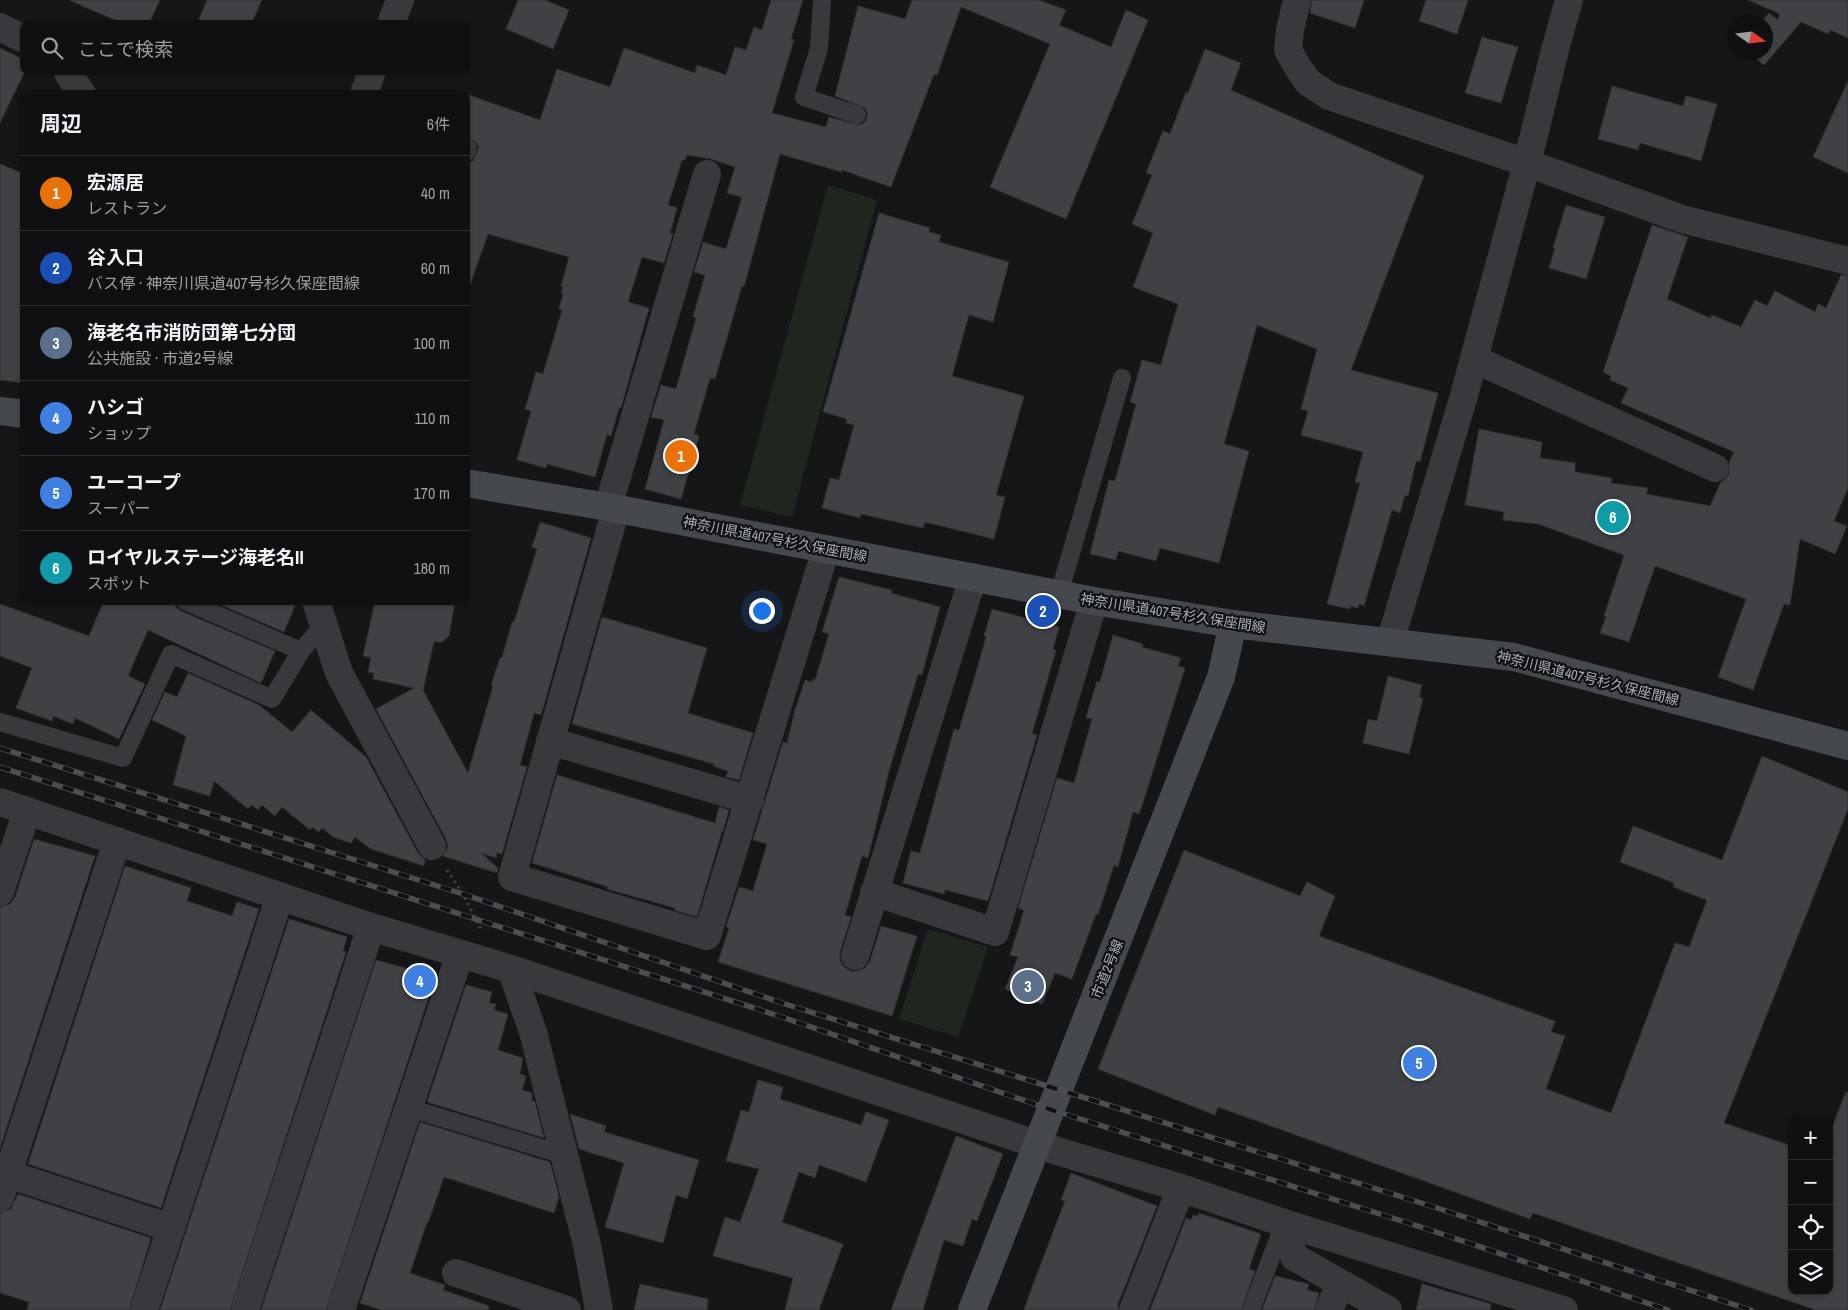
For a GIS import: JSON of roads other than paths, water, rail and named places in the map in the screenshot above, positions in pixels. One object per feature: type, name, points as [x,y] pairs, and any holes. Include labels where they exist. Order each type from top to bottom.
[{"type":"main road","points":[[0,410],[20,413]]},
{"type":"main road","name":"神奈川県道407号杉久保座間線","points":[[470,484],[612,508],[1094,601],[1233,624],[1514,658],[1848,746]]},
{"type":"main road","name":"市道2号線","points":[[972,1310],[1221,677],[1233,624]]},
{"type":"street","points":[[392,20],[400,0]]},
{"type":"street","points":[[1297,0],[1290,30],[1288,50],[1308,82],[1329,96],[1527,163],[1682,219],[1848,261]]},
{"type":"street","points":[[1390,642],[1474,359],[1569,0]]},
{"type":"street","points":[[0,27],[20,37]]},
{"type":"street","points":[[69,75],[79,90]]},
{"type":"street","points":[[365,90],[371,75]]},
{"type":"street","points":[[707,174],[612,508],[512,877],[707,936],[826,549]]},
{"type":"street","points":[[1474,359],[1715,468]]},
{"type":"street","points":[[855,956],[973,577]]},
{"type":"street","points":[[874,892],[995,932],[1094,601]]},
{"type":"street","points":[[319,613],[339,673],[432,846]]},
{"type":"street","points":[[550,741],[750,800]]},
{"type":"street","points":[[0,802],[371,927],[503,967],[1038,1145],[1181,1188],[1284,1223],[1564,1310]]},
{"type":"street","points":[[0,892],[26,811]]},
{"type":"street","points":[[117,841],[4,1186],[172,1228]]},
{"type":"street","points":[[144,1310],[280,896]]},
{"type":"street","points":[[245,1310],[371,927]]},
{"type":"street","points":[[341,1310],[460,954]]},
{"type":"street","points":[[503,967],[533,1032],[586,1245],[599,1310]]},
{"type":"street","points":[[1133,1310],[1181,1188]]},
{"type":"street","points":[[1284,1223],[1294,1257],[1388,1310]]},
{"type":"street","points":[[456,1272],[566,1310]]},
{"type":"street","points":[[1329,1310],[1340,1284]]},
{"type":"lane","points":[[822,0],[819,48],[804,97],[857,115]]},
{"type":"lane","points":[[1059,594],[1122,378]]},
{"type":"lane","points":[[194,605],[301,652]]},
{"type":"lane","points":[[0,722],[123,758],[171,654],[272,699],[301,652],[319,613]]},
{"type":"lane","points":[[409,1108],[564,1156]]},
{"type":"lane","points":[[1251,1310],[1284,1223]]},
{"type":"railway","points":[[0,748],[463,894],[785,1004],[1434,1207],[1751,1310]]},
{"type":"railway","points":[[0,767],[779,1016],[1052,1110],[1427,1229],[1668,1310]]},
{"type":"place","name":"宏源居","points":[[681,456]]},
{"type":"place","name":"ロイヤルステージ海老名II","points":[[1613,517]]},
{"type":"place","name":"谷入口","points":[[1043,611]]},
{"type":"place","name":"ハシゴ","points":[[420,981]]},
{"type":"place","name":"海老名市消防団第七分団","points":[[1028,986]]},
{"type":"place","name":"ユーコープ","points":[[1419,1063]]}]
